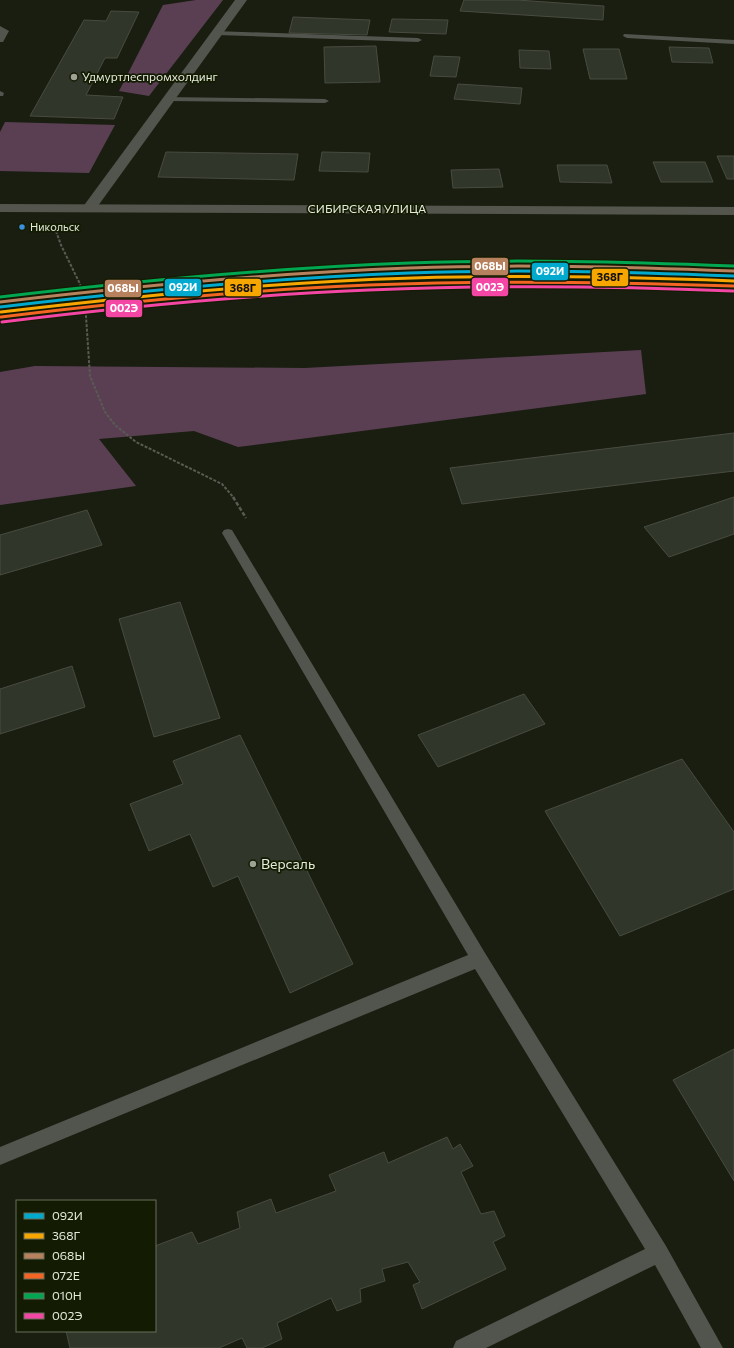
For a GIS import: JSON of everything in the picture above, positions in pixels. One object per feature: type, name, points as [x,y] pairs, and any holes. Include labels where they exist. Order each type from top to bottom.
[{"type":"main road","name":"СИБИРСКАЯ УЛИЦА","points":[[0,208],[90,207],[734,211]]},
{"type":"street","points":[[90,207],[241,0]]},
{"type":"lane","points":[[0,28],[5,31],[0,40]]},
{"type":"lane","points":[[217,33],[418,40]]},
{"type":"lane","points":[[627,36],[734,42]]},
{"type":"lane","points":[[169,99],[325,101]]},
{"type":"lane","points":[[228,533],[479,959],[659,1253],[713,1348]]},
{"type":"lane","points":[[0,1156],[479,959]]},
{"type":"lane","points":[[463,1348],[659,1253]]},
{"type":"shaded area","points":[[196,0],[223,0],[149,96],[119,91],[163,5]]},
{"type":"shaded area","points":[[5,122],[115,125],[89,173],[0,171],[0,132]]},
{"type":"shaded area","points":[[641,350],[646,394],[238,447],[194,431],[99,439],[136,486],[0,505],[0,372],[35,366],[305,368]]},
{"type":"building","points":[[464,0],[517,0],[604,6],[603,20],[460,11]]},
{"type":"building","name":"Удмуртлеспромхолдинг","points":[[111,11],[139,12],[117,58],[105,58],[86,95],[123,97],[114,119],[30,116],[84,20],[106,21]]},
{"type":"building","points":[[293,17],[370,20],[367,35],[289,33]]},
{"type":"building","points":[[392,19],[448,20],[446,34],[389,32]]},
{"type":"building","points":[[376,46],[380,82],[325,83],[324,47]]},
{"type":"building","points":[[669,47],[709,48],[713,63],[672,62]]},
{"type":"building","points":[[583,49],[619,49],[627,79],[590,79]]},
{"type":"building","points":[[519,50],[549,51],[551,69],[520,68]]},
{"type":"building","points":[[434,56],[460,57],[456,77],[430,76]]},
{"type":"building","points":[[458,84],[522,88],[520,104],[454,99]]},
{"type":"building","points":[[166,152],[298,154],[294,180],[158,177]]},
{"type":"building","points":[[322,152],[370,153],[368,172],[319,171]]},
{"type":"building","points":[[717,156],[734,156],[734,179],[727,179]]},
{"type":"building","points":[[653,162],[705,162],[713,182],[661,182]]},
{"type":"building","points":[[557,165],[607,165],[612,183],[560,182]]},
{"type":"building","points":[[499,169],[503,187],[453,188],[451,170]]},
{"type":"building","points":[[734,433],[734,471],[462,504],[450,468]]},
{"type":"building","points":[[734,497],[734,534],[669,557],[644,527]]},
{"type":"building","points":[[87,510],[102,545],[0,575],[0,535]]},
{"type":"building","points":[[180,602],[220,718],[154,737],[119,619]]},
{"type":"building","points":[[72,666],[85,707],[0,734],[0,689]]},
{"type":"building","points":[[524,694],[545,724],[438,767],[418,735]]},
{"type":"building","name":"Версаль","points":[[240,735],[353,964],[290,993],[238,876],[213,887],[190,834],[149,851],[130,804],[183,784],[173,761]]},
{"type":"building","points":[[682,759],[734,832],[734,889],[620,936],[545,811]]},
{"type":"building","points":[[734,1049],[734,1181],[673,1080]]},
{"type":"building","points":[[447,1137],[453,1149],[460,1144],[473,1166],[461,1172],[481,1214],[494,1211],[505,1236],[493,1242],[506,1269],[422,1309],[413,1285],[420,1282],[408,1262],[382,1269],[385,1281],[360,1289],[361,1302],[337,1311],[331,1298],[277,1323],[282,1339],[262,1348],[247,1348],[242,1338],[219,1348],[70,1348],[66,1332],[156,1332],[156,1246],[192,1232],[198,1244],[240,1228],[237,1212],[271,1199],[276,1213],[336,1191],[329,1175],[384,1152],[388,1163]]},
{"type":"transit line","name":"010Н","points":[[0,297],[273,270],[410,263],[549,261],[734,266]]},
{"type":"transit line","name":"068Ы","points":[[0,302],[273,275],[410,268],[549,266],[734,271]]},
{"type":"transit line","name":"092И","points":[[0,307],[273,280],[410,273],[549,271],[734,276]]},
{"type":"transit line","name":"368Г","points":[[1,312],[274,285],[411,278],[550,276],[734,281]]},
{"type":"transit line","name":"072Е","points":[[1,317],[185,297],[369,285],[460,282],[551,282],[734,286]]},
{"type":"transit line","name":"002Э","points":[[2,322],[185,302],[369,290],[460,287],[551,287],[733,291]]},
{"type":"place","name":"Удмуртлеспромхолдинг","points":[[74,77]]},
{"type":"place","name":"Никольск","points":[[22,227]]},
{"type":"place","name":"Версаль","points":[[253,864]]}]
